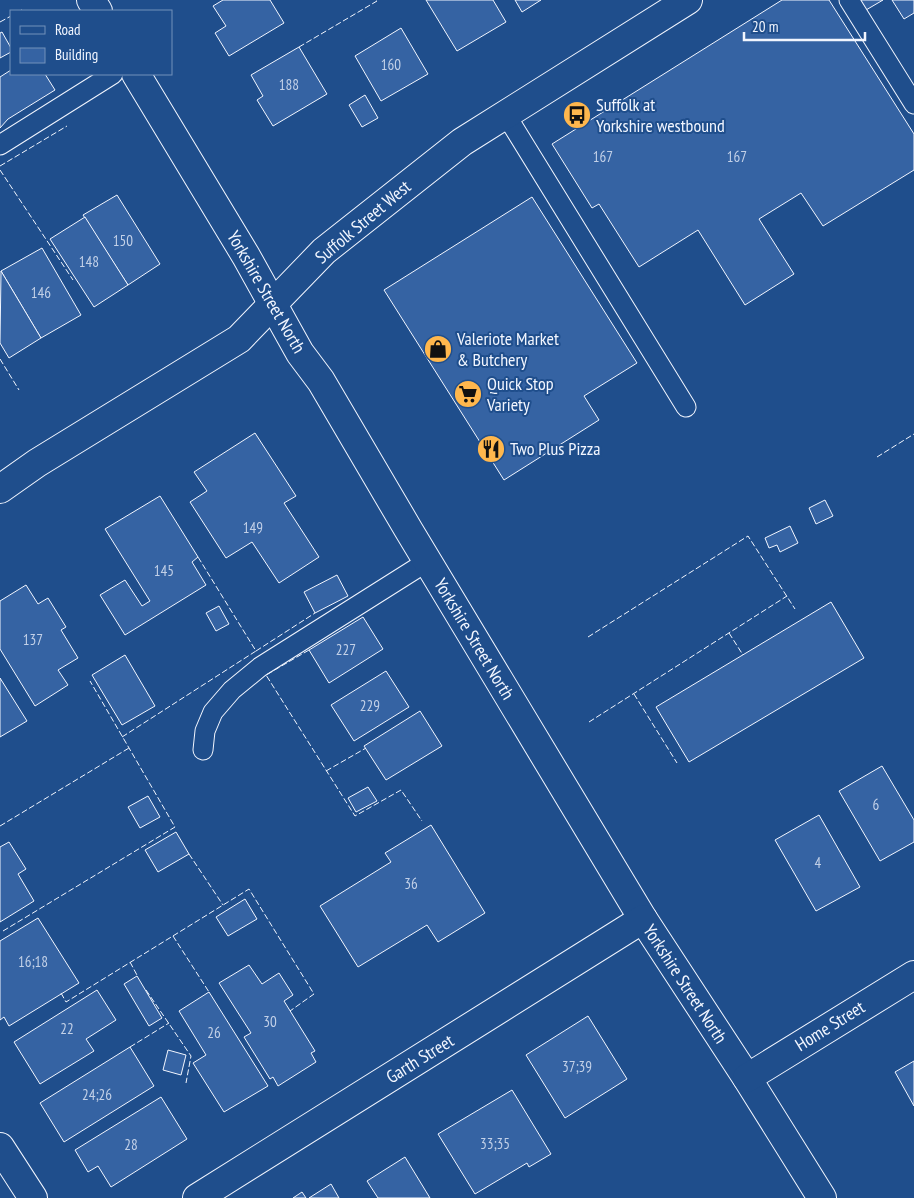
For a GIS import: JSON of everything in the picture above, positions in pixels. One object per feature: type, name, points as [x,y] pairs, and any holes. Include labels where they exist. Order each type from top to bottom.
[{"type":"street","name":"Suffolk Street West","points":[[0,489],[37,463],[239,339],[324,251],[462,142],[688,0]]},
{"type":"street","name":"Yorkshire Street North","points":[[137,75],[246,256],[300,353],[321,381],[643,919],[747,1078],[822,1198]]},
{"type":"street","name":"Garth Street","points":[[197,1198],[643,919]]},
{"type":"street","name":"Home Street","points":[[747,1078],[914,975]]},
{"type":"street","points":[[0,1147],[32,1198]]},
{"type":"lane","points":[[848,0],[914,104]]},
{"type":"lane","points":[[0,145],[112,75]]},
{"type":"lane","points":[[506,115],[686,407]]},
{"type":"lane","points":[[203,750],[205,731],[213,712],[232,690],[260,667],[428,561]]},
{"type":"building","points":[[223,0],[270,0],[284,23],[229,56],[215,33],[226,26],[213,6]]},
{"type":"building","points":[[426,0],[493,0],[506,22],[457,51]]},
{"type":"building","points":[[515,0],[541,0],[522,12]]},
{"type":"building","points":[[782,0],[829,0],[914,134],[914,170],[823,226],[801,193],[759,219],[794,274],[745,305],[698,230],[639,267],[599,204],[592,208],[552,144]]},
{"type":"building","points":[[860,0],[883,0],[866,10]]},
{"type":"building","points":[[892,0],[914,0],[914,13],[904,19]]},
{"type":"building","points":[[401,28],[428,74],[381,101],[355,56]]},
{"type":"building","points":[[2,32],[10,46],[10,53],[0,58],[0,33]]},
{"type":"building","points":[[299,47],[327,94],[273,126],[257,100],[263,96],[251,75]]},
{"type":"building","points":[[10,71],[10,75],[46,75],[55,90],[8,119],[0,128],[0,77]]},
{"type":"building","points":[[365,95],[378,118],[362,127],[349,105]]},
{"type":"building","points":[[117,195],[160,264],[128,285],[83,215]]},
{"type":"building","points":[[532,197],[637,363],[584,396],[599,420],[504,480],[384,290]]},
{"type":"building","points":[[85,217],[128,285],[94,307],[50,239]]},
{"type":"building","points":[[42,248],[81,315],[41,338],[1,271]]},
{"type":"building","points":[[1,271],[41,338],[9,358],[0,343]]},
{"type":"building","points":[[255,433],[296,496],[284,503],[319,557],[279,583],[252,542],[226,558],[190,502],[207,491],[194,472]]},
{"type":"building","points":[[160,496],[198,557],[192,562],[206,585],[125,635],[100,595],[125,580],[142,606],[150,601],[105,529]]},
{"type":"building","points":[[825,500],[833,516],[816,524],[809,508]]},
{"type":"building","points":[[790,526],[798,543],[780,552],[777,545],[769,548],[765,538]]},
{"type":"building","points":[[337,575],[348,596],[315,613],[304,592]]},
{"type":"building","points":[[26,585],[38,604],[48,598],[66,627],[61,630],[78,658],[58,670],[68,685],[35,706],[0,649],[0,601]]},
{"type":"building","points":[[831,602],[864,658],[689,762],[656,707]]},
{"type":"building","points":[[219,606],[229,624],[216,631],[206,613]]},
{"type":"building","points":[[363,617],[383,649],[329,683],[309,650]]},
{"type":"building","points":[[125,655],[155,706],[122,725],[92,675]]},
{"type":"building","points":[[386,671],[409,707],[354,741],[331,705]]},
{"type":"building","points":[[0,678],[27,721],[0,737]]},
{"type":"building","points":[[420,711],[442,746],[386,780],[364,746]]},
{"type":"building","points":[[882,766],[914,820],[914,842],[880,861],[839,791]]},
{"type":"building","points":[[368,787],[377,801],[356,812],[348,798]]},
{"type":"building","points":[[148,796],[160,817],[140,828],[128,807]]},
{"type":"building","points":[[819,815],[860,887],[816,911],[775,840]]},
{"type":"building","points":[[431,825],[485,913],[438,942],[427,925],[358,967],[320,906],[391,862],[385,853]]},
{"type":"building","points":[[176,832],[189,854],[158,872],[145,850]]},
{"type":"building","points":[[9,842],[26,869],[18,874],[34,901],[0,922],[0,847]]},
{"type":"building","points":[[245,899],[257,919],[228,936],[216,917]]},
{"type":"building","points":[[38,918],[79,983],[9,1026],[4,1017],[0,1020],[0,941]]},
{"type":"building","points":[[249,965],[262,984],[279,973],[293,995],[284,1001],[315,1051],[311,1053],[316,1062],[278,1086],[273,1077],[270,1079],[244,1037],[251,1033],[219,983]]},
{"type":"building","points":[[137,976],[162,1018],[149,1026],[124,984]]},
{"type":"building","points":[[97,990],[116,1020],[86,1039],[94,1051],[40,1084],[14,1042]]},
{"type":"building","points":[[209,992],[268,1086],[224,1112],[193,1063],[206,1055],[179,1011]]},
{"type":"building","points":[[588,1016],[627,1079],[565,1118],[526,1055]]},
{"type":"building","points":[[130,1047],[154,1086],[64,1142],[40,1103]]},
{"type":"building","points":[[168,1050],[186,1055],[181,1075],[163,1070]]},
{"type":"building","points":[[914,1061],[914,1106],[895,1072]]},
{"type":"building","points":[[512,1090],[551,1154],[529,1167],[527,1163],[475,1194],[438,1134]]},
{"type":"building","points":[[161,1097],[187,1139],[111,1187],[98,1166],[88,1172],[75,1150]]},
{"type":"building","points":[[405,1157],[430,1198],[378,1198],[367,1181]]},
{"type":"building","points":[[331,1184],[339,1198],[309,1198]]},
{"type":"building","points":[[302,1192],[306,1198],[293,1198]]},
{"type":"fence","points":[[299,47],[376,0]]},
{"type":"fence","points":[[0,22],[10,17]]},
{"type":"fence","points":[[0,166],[67,126]]},
{"type":"fence","points":[[0,170],[73,280]]},
{"type":"fence","points":[[0,359],[19,390]]},
{"type":"fence","points":[[877,457],[914,434]]},
{"type":"fence","points":[[588,637],[748,536],[795,609]]},
{"type":"fence","points":[[122,737],[256,651],[198,557]]},
{"type":"fence","points":[[589,722],[787,596]]},
{"type":"fence","points":[[256,651],[315,613]]},
{"type":"fence","points":[[729,633],[743,655]]},
{"type":"fence","points":[[309,650],[266,675],[355,816],[401,790],[422,821]]},
{"type":"fence","points":[[3,931],[175,827],[90,681]]},
{"type":"fence","points":[[634,694],[677,763]]},
{"type":"fence","points":[[0,826],[129,748]]},
{"type":"fence","points":[[326,771],[366,748]]},
{"type":"fence","points":[[189,854],[223,905]]},
{"type":"fence","points":[[61,993],[66,1002],[249,889],[314,994],[290,1011]]},
{"type":"fence","points":[[173,936],[209,992]]},
{"type":"fence","points":[[130,962],[138,977]]},
{"type":"fence","points":[[146,990],[191,1056],[186,1083]]},
{"type":"fence","points":[[130,1047],[169,1023]]},
{"type":"place","name":"Suffolk at Yorkshire westbound","points":[[577,115]]},
{"type":"place","name":"Valeriote Market & Butchery","points":[[438,349]]},
{"type":"place","name":"Quick Stop Variety","points":[[468,394]]},
{"type":"place","name":"Two Plus Pizza","points":[[491,449]]}]
